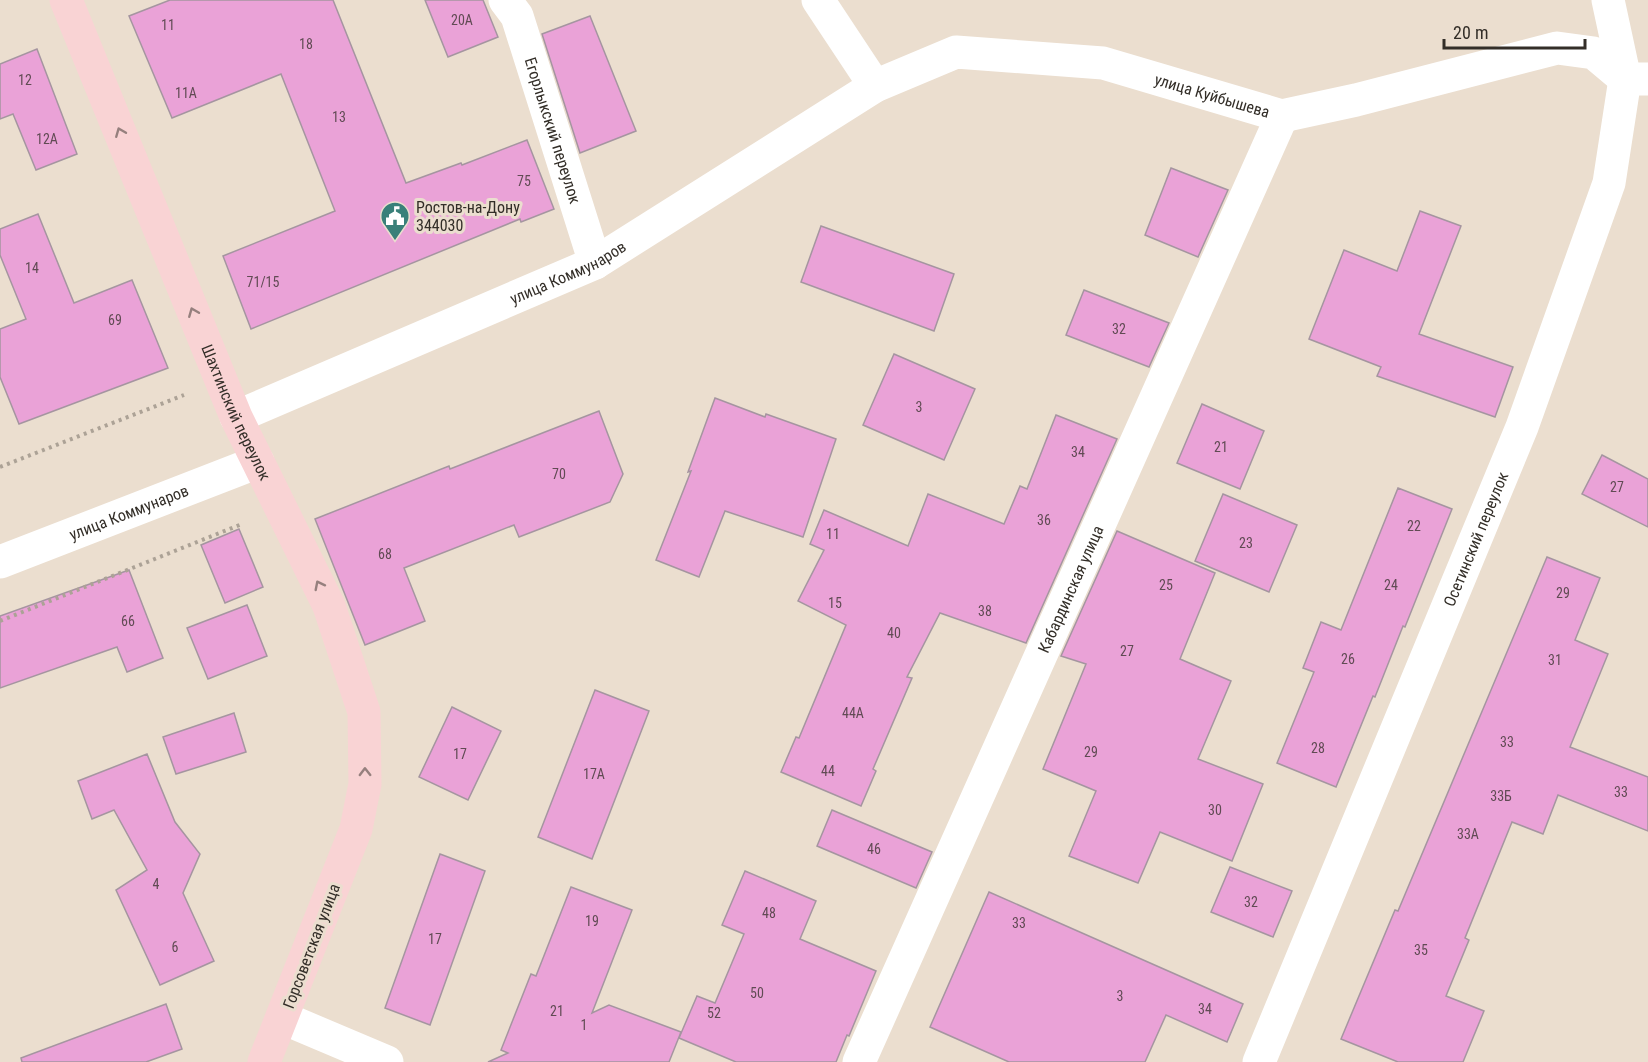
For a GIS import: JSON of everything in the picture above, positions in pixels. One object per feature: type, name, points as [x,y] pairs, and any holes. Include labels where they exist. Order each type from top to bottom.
[{"type":"street","name":"Шахтинский переулок","points":[[66,0],[236,417],[329,606],[364,712],[365,784],[356,830]]},
{"type":"street","name":"Егорлыкский переулок","points":[[505,0],[517,16],[595,263]]},
{"type":"street","points":[[818,0],[875,86]]},
{"type":"street","name":"Осетинский переулок","points":[[1259,1062],[1522,427],[1609,183],[1636,79],[1608,0]]},
{"type":"street","name":"улица Куйбышева","points":[[875,86],[956,52],[1103,63],[1282,116],[1356,100],[1557,48],[1593,53],[1636,79]]},
{"type":"street","name":"улица Коммунаров","points":[[236,417],[595,263],[875,86]]},
{"type":"street","name":"Кабардинская улица","points":[[859,1062],[1282,116]]},
{"type":"street","name":"улица Коммунаров","points":[[0,562],[258,462]]},
{"type":"street","name":"Горсоветская улица","points":[[264,1062],[356,830]]},
{"type":"street","points":[[283,1018],[387,1062]]},
{"type":"path","points":[[0,467],[221,381]]},
{"type":"path","points":[[0,621],[281,508]]},
{"type":"building","points":[[170,0],[333,0],[406,183],[527,140],[554,209],[521,222],[520,219],[251,329],[223,256],[335,211],[281,74],[172,118],[129,16]]},
{"type":"building","points":[[425,0],[483,0],[498,37],[448,57]]},
{"type":"building","points":[[590,16],[636,131],[580,153],[542,34]]},
{"type":"building","points":[[37,49],[77,154],[36,170],[13,114],[0,119],[0,64]]},
{"type":"building","points":[[1171,168],[1228,190],[1198,257],[1145,235]]},
{"type":"building","points":[[1420,211],[1461,226],[1419,334],[1513,367],[1495,417],[1377,376],[1381,367],[1309,339],[1344,250],[1397,271]]},
{"type":"building","points":[[38,214],[74,303],[132,280],[168,368],[19,424],[0,377],[0,329],[26,319],[0,255],[0,229]]},
{"type":"building","points":[[821,226],[954,274],[934,331],[801,282]]},
{"type":"building","points":[[1084,290],[1169,323],[1149,367],[1066,335]]},
{"type":"building","points":[[894,354],[975,389],[944,460],[863,425]]},
{"type":"building","points":[[715,398],[765,417],[766,414],[836,439],[803,537],[725,511],[699,577],[656,560],[691,471],[688,472]]},
{"type":"building","points":[[1202,404],[1264,431],[1240,489],[1177,463]]},
{"type":"building","points":[[599,411],[623,474],[610,502],[519,537],[514,525],[404,568],[425,621],[365,645],[315,519],[449,466],[450,469]]},
{"type":"building","points":[[1056,415],[1117,439],[1026,643],[940,613],[907,677],[912,678],[873,769],[876,771],[861,806],[781,772],[796,737],[799,738],[846,625],[798,601],[824,550],[810,544],[824,510],[908,546],[928,494],[1004,524],[1020,486],[1027,489]]},
{"type":"building","points":[[1602,455],[1648,479],[1648,527],[1582,494]]},
{"type":"building","points":[[1398,488],[1452,509],[1405,627],[1403,626],[1336,787],[1277,763],[1314,672],[1303,668],[1321,622],[1341,630]]},
{"type":"building","points":[[1223,494],[1297,525],[1269,592],[1195,561]]},
{"type":"building","points":[[239,529],[263,587],[225,603],[201,545]]},
{"type":"building","points":[[1117,531],[1215,573],[1180,659],[1231,681],[1198,759],[1263,784],[1232,861],[1160,832],[1138,883],[1069,856],[1096,791],[1043,769],[1086,664],[1061,656]]},
{"type":"building","points":[[1547,557],[1600,578],[1575,640],[1608,654],[1570,747],[1648,777],[1648,831],[1558,795],[1543,834],[1512,822],[1465,938],[1469,940],[1446,996],[1484,1011],[1463,1062],[1398,1062],[1341,1039],[1395,910],[1398,911]]},
{"type":"building","points":[[129,570],[163,658],[127,672],[117,647],[0,688],[0,616]]},
{"type":"building","points":[[247,605],[267,656],[208,679],[187,628]]},
{"type":"building","points":[[595,690],[649,711],[592,859],[538,837]]},
{"type":"building","points":[[452,707],[501,731],[468,800],[419,777]]},
{"type":"building","points":[[234,713],[246,752],[176,774],[163,737]]},
{"type":"building","points":[[147,754],[175,822],[200,854],[183,893],[214,961],[160,985],[116,890],[147,870],[114,810],[92,819],[78,781]]},
{"type":"building","points":[[832,810],[932,852],[916,888],[817,846]]},
{"type":"building","points":[[440,854],[485,871],[430,1025],[385,1008]]},
{"type":"building","points":[[1230,867],[1292,891],[1273,937],[1211,912]]},
{"type":"building","points":[[745,871],[816,901],[800,939],[876,971],[836,1062],[736,1062],[679,1038],[697,996],[715,1003],[744,934],[722,925]]},
{"type":"building","points":[[571,887],[632,910],[592,1013],[609,1005],[681,1032],[669,1062],[488,1062],[508,1053],[501,1050],[531,974],[536,976]]},
{"type":"building","points":[[989,892],[1243,1004],[1227,1042],[1166,1015],[1145,1062],[1009,1062],[930,1027]]},
{"type":"building","points":[[166,1004],[182,1049],[146,1062],[22,1062],[21,1058]]},
{"type":"place","name":"Ростов-на-Дону 344030","points":[[395,242]]}]
